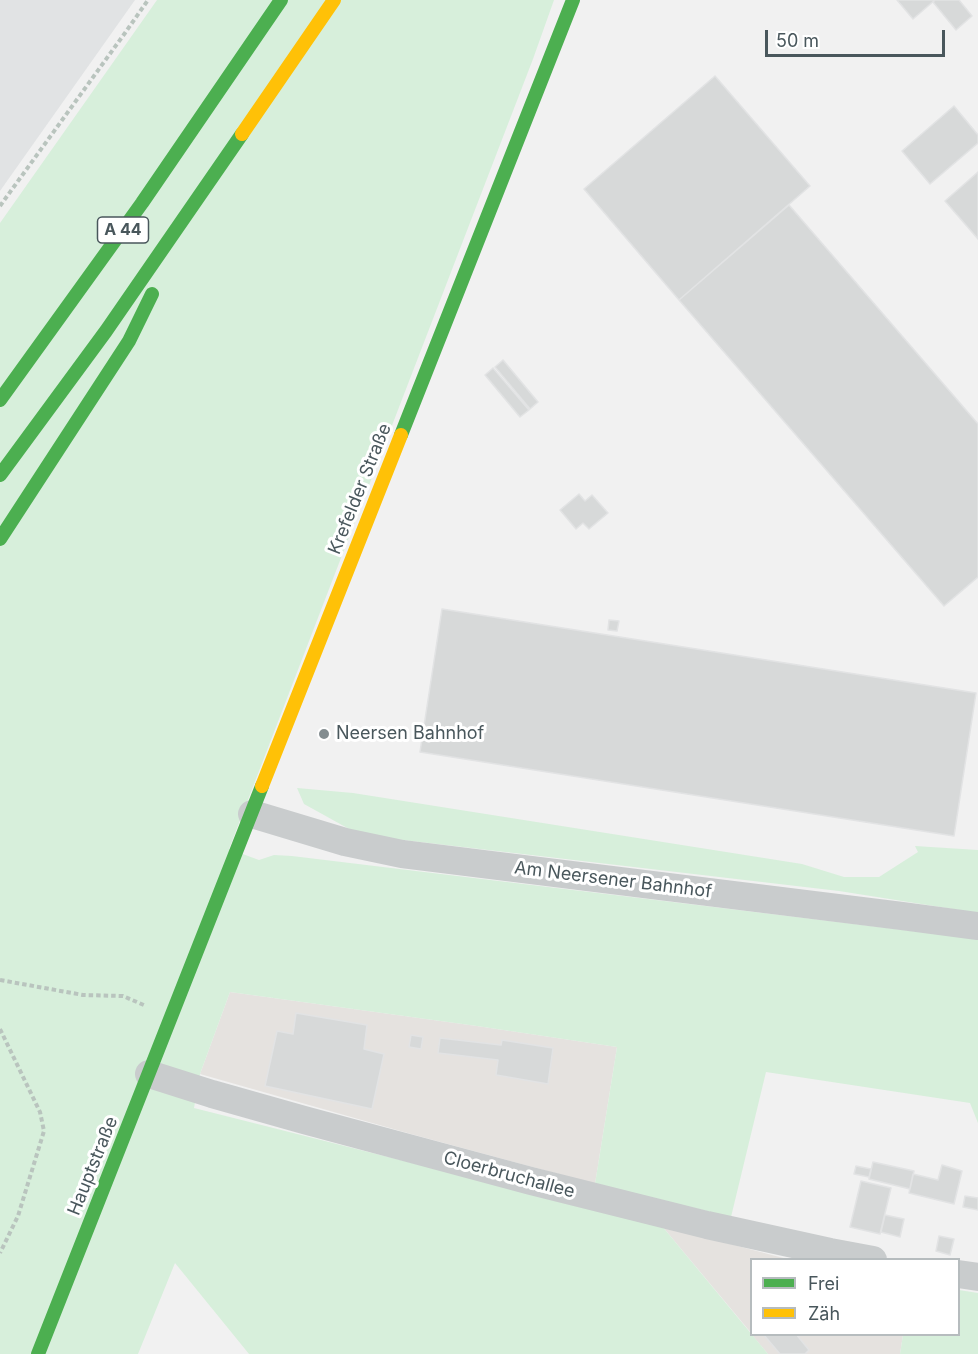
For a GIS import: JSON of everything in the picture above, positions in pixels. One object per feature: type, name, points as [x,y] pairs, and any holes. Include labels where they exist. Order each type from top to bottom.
[{"type":"main road","name":"A 44","points":[[0,400],[148,194],[281,0]]},
{"type":"main road","name":"A 44","points":[[0,475],[106,331],[334,0]]},
{"type":"main road","name":"Krefelder Straße","points":[[182,991],[573,0]]},
{"type":"main road","points":[[0,539],[129,341],[206,188]]},
{"type":"main road","name":"Hauptstraße","points":[[38,1354],[182,991]]},
{"type":"street","name":"Am Neersener Bahnhof","points":[[252,814],[345,842],[402,854],[978,926]]},
{"type":"street","name":"Cloerbruchallee","points":[[149,1074],[303,1120],[531,1181],[718,1227],[862,1258]]},
{"type":"street","points":[[960,1274],[978,1277]]},
{"type":"path","points":[[0,206],[148,0]]},
{"type":"path","points":[[0,980],[83,995],[123,996],[151,1008]]},
{"type":"path","points":[[0,1029],[40,1113],[44,1131],[18,1216],[0,1253]]},
{"type":"shaded area","points":[[0,0],[135,0],[0,191]]},
{"type":"shaded area","points":[[230,992],[617,1047],[595,1184],[200,1074]]},
{"type":"shaded area","points":[[662,1226],[783,1258],[750,1258],[750,1332]]},
{"type":"shaded area","points":[[753,1336],[903,1336],[900,1354],[768,1354]]},
{"type":"green space","points":[[157,0],[554,0],[229,849],[259,860],[274,855],[292,856],[978,939],[978,1123],[970,1103],[766,1072],[731,1217],[595,1184],[617,1047],[230,992],[200,1074],[194,1108],[662,1226],[750,1332],[750,1336],[753,1336],[768,1354],[249,1354],[175,1263],[138,1354],[0,1354],[0,223]]},
{"type":"green space","points":[[297,788],[353,793],[802,864],[844,877],[879,877],[918,852],[915,846],[978,850],[978,913],[839,891],[360,835],[304,804]]},
{"type":"green space","points":[[960,1290],[978,1293],[978,1354],[900,1354],[903,1336],[960,1336]]},
{"type":"building","points":[[897,0],[935,0],[913,19]]},
{"type":"building","points":[[935,0],[959,0],[972,16],[956,30],[933,2]]},
{"type":"building","points":[[715,76],[810,186],[679,300],[584,189]]},
{"type":"building","points":[[954,106],[978,135],[978,143],[930,184],[902,151]]},
{"type":"building","points":[[978,172],[978,239],[945,201]]},
{"type":"building","points":[[789,205],[978,424],[978,577],[944,606],[679,300]]},
{"type":"building","points":[[503,360],[538,402],[530,409],[495,367]]},
{"type":"building","points":[[493,368],[529,410],[520,417],[485,375]]},
{"type":"building","points":[[579,494],[585,501],[592,495],[608,513],[589,529],[583,523],[576,529],[560,510]]},
{"type":"building","points":[[442,609],[976,693],[954,836],[420,752]]},
{"type":"building","points":[[609,620],[619,621],[617,631],[608,630]]},
{"type":"building","points":[[296,1013],[367,1025],[364,1049],[384,1054],[372,1109],[265,1086],[277,1031],[293,1034]]},
{"type":"building","points":[[411,1035],[423,1037],[421,1049],[409,1047]]},
{"type":"building","points":[[440,1038],[501,1045],[502,1040],[553,1048],[548,1084],[496,1075],[498,1060],[438,1053]]},
{"type":"building","points":[[873,1162],[914,1171],[910,1189],[869,1179]]},
{"type":"building","points":[[942,1165],[962,1171],[954,1204],[909,1193],[913,1174],[938,1180]]},
{"type":"building","points":[[856,1166],[871,1169],[869,1177],[854,1174]]},
{"type":"building","points":[[861,1181],[891,1188],[880,1234],[850,1227]]},
{"type":"building","points":[[965,1196],[978,1198],[978,1210],[963,1207]]},
{"type":"building","points":[[885,1215],[904,1219],[900,1237],[881,1232]]},
{"type":"building","points":[[939,1236],[954,1239],[950,1255],[936,1251]]},
{"type":"building","points":[[765,1336],[798,1336],[809,1350],[805,1354],[780,1354]]},
{"type":"traffic: fast","points":[[0,400],[142,203],[281,0]]},
{"type":"traffic: fast","points":[[401,435],[573,0]]},
{"type":"traffic: fast","points":[[0,475],[106,331],[242,134]]},
{"type":"traffic: fast","points":[[0,539],[129,341],[152,294]]},
{"type":"traffic: fast","points":[[38,1354],[262,786]]},
{"type":"traffic: slow","points":[[242,134],[334,0]]},
{"type":"traffic: slow","points":[[262,786],[401,435]]},
{"type":"place","name":"Neersen Bahnhof","points":[[324,734]]}]
